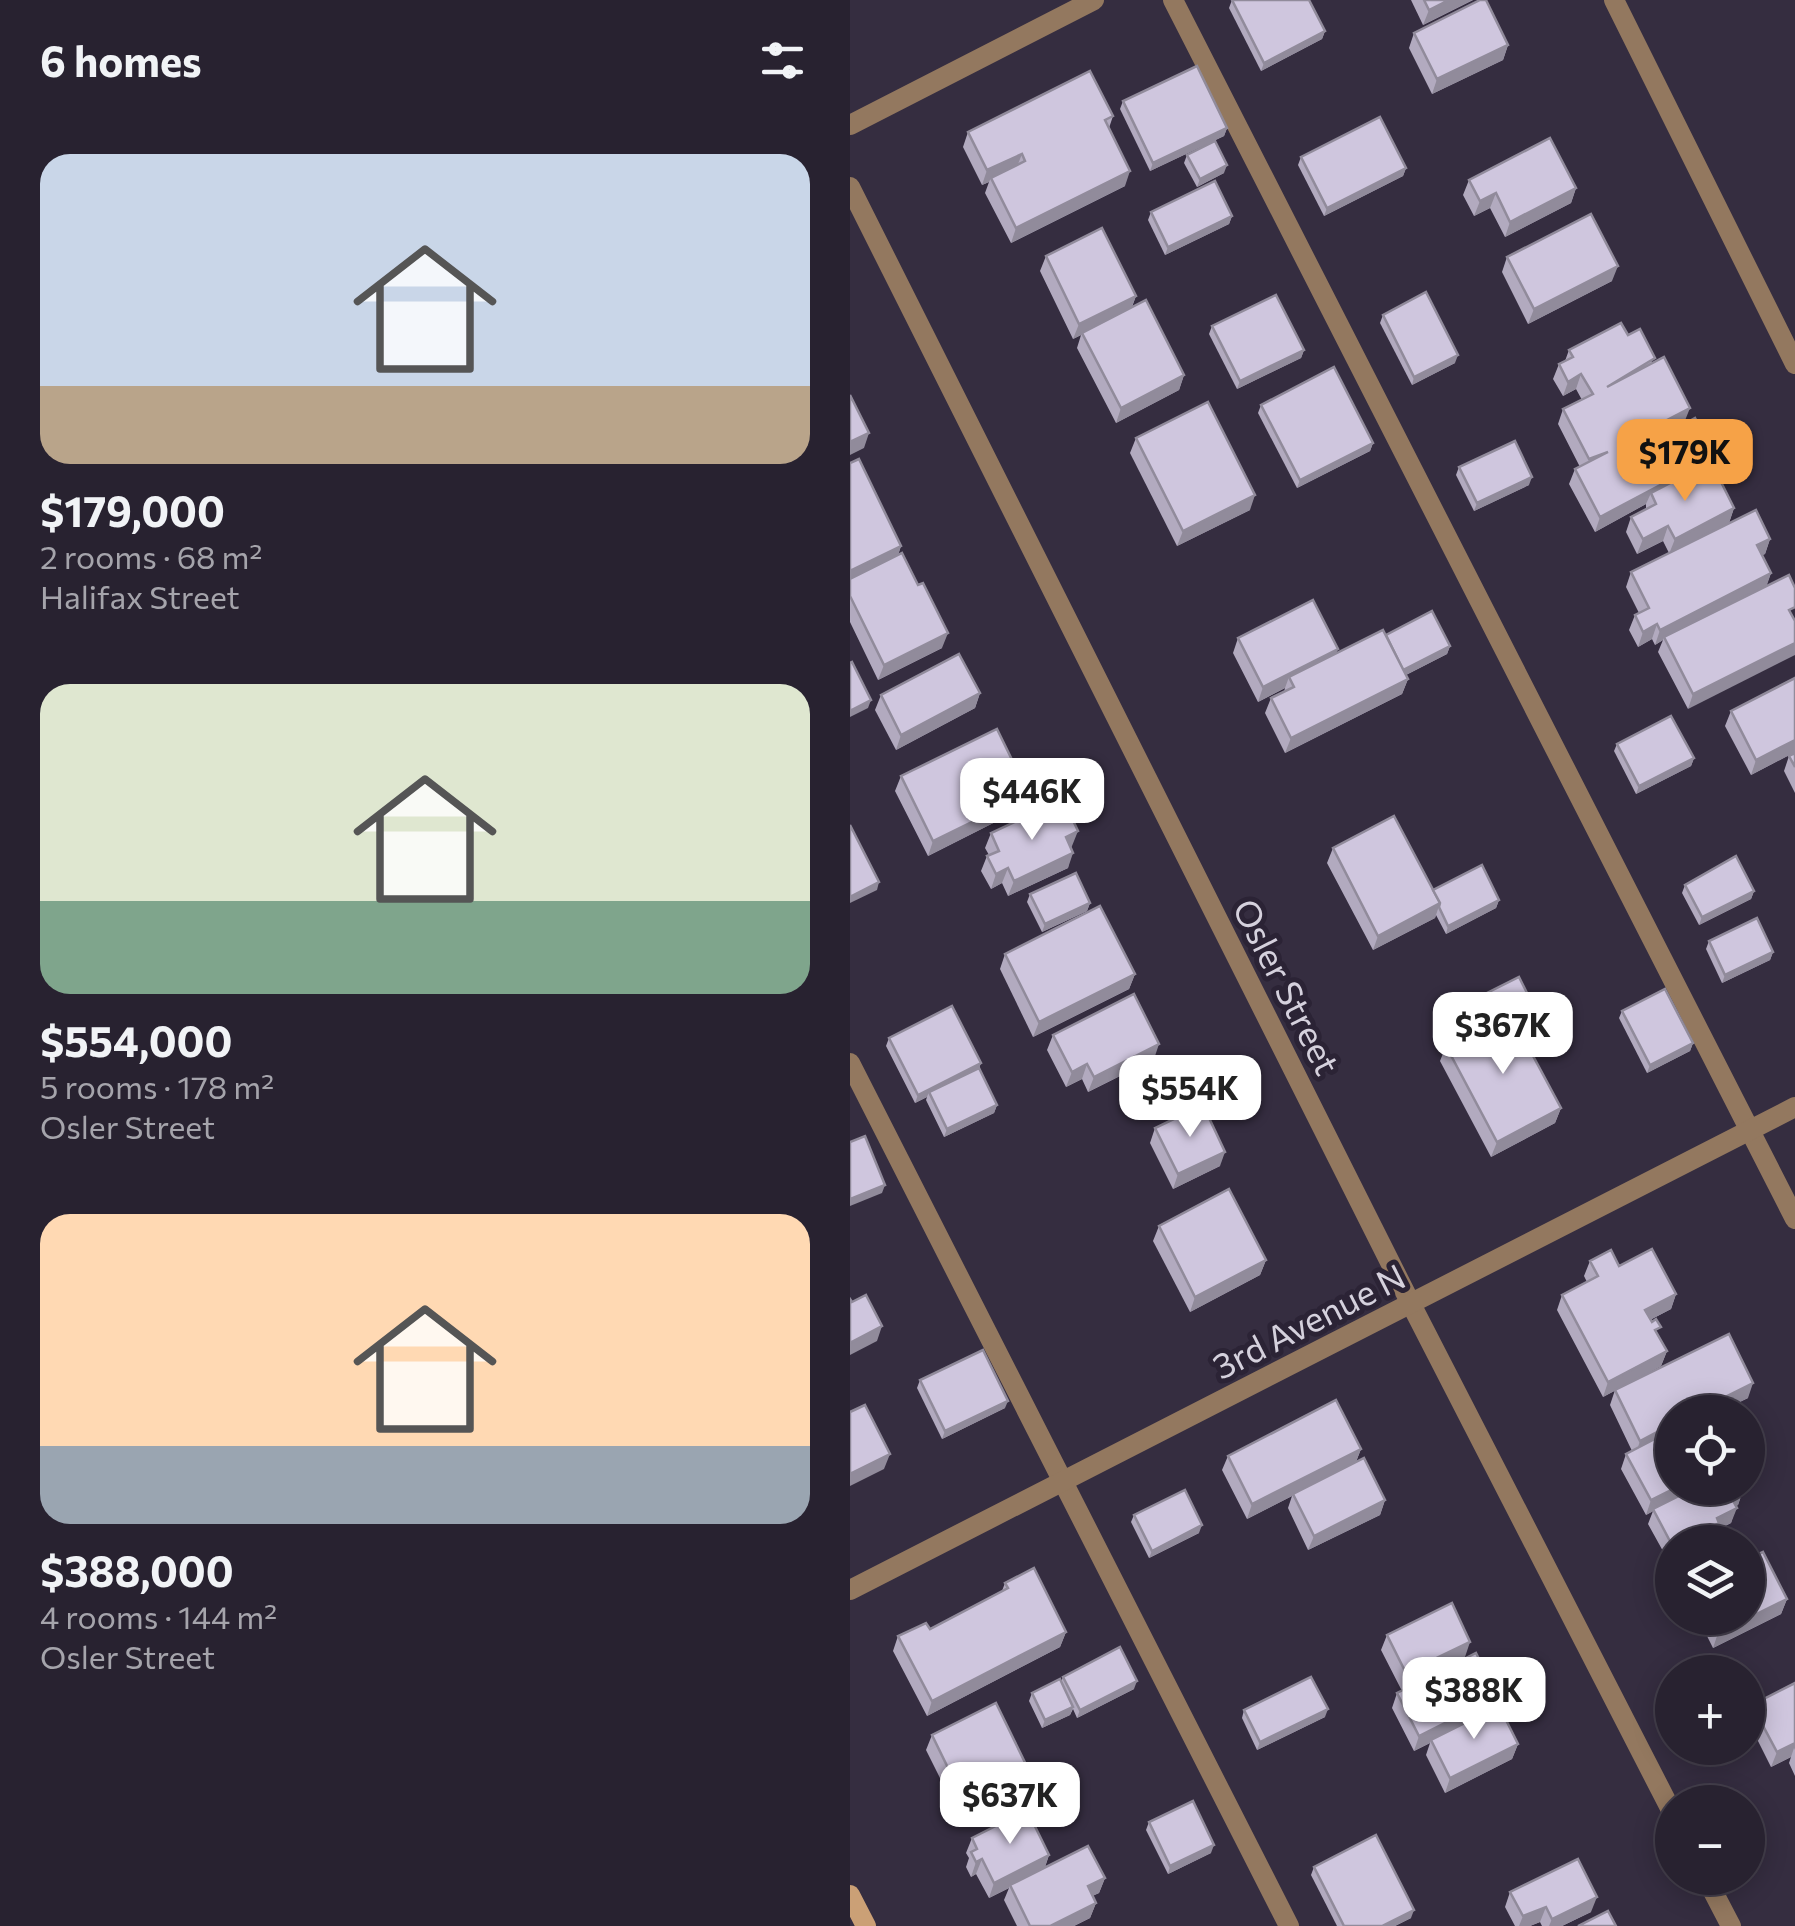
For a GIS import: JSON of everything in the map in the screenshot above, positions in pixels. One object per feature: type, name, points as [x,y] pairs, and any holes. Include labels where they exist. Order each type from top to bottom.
[{"type":"main road","points":[[850,1895],[866,1926]]},
{"type":"street","points":[[850,125],[1094,0]]},
{"type":"street","points":[[1173,0],[1795,1219]]},
{"type":"street","points":[[1614,0],[1795,364]]},
{"type":"street","name":"Osler Street","points":[[850,187],[1411,1304],[1658,1785]]},
{"type":"street","points":[[850,1063],[1289,1926]]},
{"type":"street","name":"3rd Avenue N","points":[[850,1590],[1795,1107]]},
{"type":"street","points":[[1715,1895],[1731,1926]]},
{"type":"building","points":[[1232,0],[1309,0],[1325,31],[1264,63]]},
{"type":"building","points":[[1424,0],[1449,0],[1429,10]]},
{"type":"building","points":[[1486,0],[1508,45],[1437,79],[1414,33]]},
{"type":"building","points":[[1197,66],[1227,128],[1153,163],[1123,101]]},
{"type":"building","points":[[1090,71],[1113,116],[1105,120],[1130,171],[1016,228],[991,178],[1025,161],[1022,154],[987,170],[968,132]]},
{"type":"building","points":[[1380,117],[1406,168],[1327,208],[1301,157]]},
{"type":"building","points":[[1550,138],[1576,188],[1510,222],[1496,193],[1480,201],[1469,180]]},
{"type":"building","points":[[1215,141],[1227,165],[1200,179],[1187,155]]},
{"type":"building","points":[[1215,181],[1232,216],[1168,247],[1151,212]]},
{"type":"building","points":[[1591,214],[1618,266],[1534,309],[1507,257]]},
{"type":"building","points":[[1102,228],[1136,296],[1079,324],[1046,256]]},
{"type":"building","points":[[1426,292],[1458,355],[1414,377],[1383,315]]},
{"type":"building","points":[[1276,295],[1304,350],[1240,381],[1212,326]]},
{"type":"building","points":[[1146,300],[1184,375],[1121,408],[1082,333]]},
{"type":"building","points":[[1621,323],[1628,335],[1640,329],[1655,358],[1607,387],[1664,357],[1690,408],[1667,420],[1672,431],[1695,418],[1715,456],[1600,517],[1575,469],[1608,452],[1589,459],[1563,409],[1593,394],[1581,374],[1568,382],[1559,364],[1573,357],[1569,350]]},
{"type":"building","points":[[1334,367],[1373,443],[1300,480],[1261,405]]},
{"type":"building","points":[[850,395],[869,433],[850,442]]},
{"type":"building","points":[[1208,402],[1255,495],[1183,531],[1136,438]]},
{"type":"building","points":[[1515,441],[1532,477],[1477,503],[1459,467]]},
{"type":"building","points":[[859,459],[901,546],[850,571],[850,463]]},
{"type":"building","points":[[1711,462],[1734,508],[1675,539],[1668,526],[1643,539],[1631,517],[1656,504],[1651,493]]},
{"type":"building","points":[[1756,510],[1770,539],[1757,545],[1771,573],[1660,630],[1657,624],[1643,632],[1635,615],[1649,608],[1631,572]]},
{"type":"building","points":[[902,553],[918,585],[923,583],[948,633],[884,665],[850,596],[850,579]]},
{"type":"building","points":[[1789,575],[1795,588],[1795,607],[1789,610],[1795,621],[1795,643],[1693,694],[1664,637]]},
{"type":"building","points":[[1313,600],[1338,649],[1263,687],[1238,638]]},
{"type":"building","points":[[1432,611],[1450,646],[1403,670],[1386,635]]},
{"type":"building","points":[[1383,630],[1408,679],[1291,738],[1271,698],[1294,687],[1289,677]]},
{"type":"building","points":[[959,654],[980,693],[901,735],[881,695]]},
{"type":"building","points":[[850,663],[871,700],[850,711]]},
{"type":"building","points":[[1795,678],[1795,740],[1756,760],[1731,711]]},
{"type":"building","points":[[1671,716],[1694,758],[1639,786],[1617,744]]},
{"type":"building","points":[[997,729],[1025,796],[933,841],[901,776]]},
{"type":"building","points":[[1051,805],[1057,818],[1069,812],[1078,831],[1066,837],[1073,853],[1014,881],[1008,868],[996,874],[987,856],[999,851],[991,833]]},
{"type":"building","points":[[1394,816],[1440,903],[1378,936],[1333,848]]},
{"type":"building","points":[[850,825],[879,882],[850,897]]},
{"type":"building","points":[[1736,856],[1754,891],[1702,917],[1685,885]]},
{"type":"building","points":[[1482,865],[1499,900],[1448,926],[1433,890]]},
{"type":"building","points":[[1076,873],[1090,903],[1045,924],[1030,894]]},
{"type":"building","points":[[1100,906],[1135,974],[1039,1022],[1005,954]]},
{"type":"building","points":[[1757,918],[1773,952],[1725,975],[1709,941]]},
{"type":"building","points":[[1519,977],[1534,1007],[1513,1017],[1510,1013],[1483,1027],[1471,1001]]},
{"type":"building","points":[[1665,989],[1693,1043],[1650,1065],[1622,1011]]},
{"type":"building","points":[[1134,994],[1159,1044],[1094,1077],[1087,1064],[1072,1072],[1053,1035]]},
{"type":"building","points":[[952,1006],[981,1063],[918,1095],[889,1038]]},
{"type":"building","points":[[1510,1013],[1561,1108],[1497,1142],[1446,1046]]},
{"type":"building","points":[[979,1068],[997,1105],[947,1129],[929,1092]]},
{"type":"building","points":[[1203,1105],[1225,1152],[1178,1174],[1155,1128]]},
{"type":"building","points":[[865,1136],[885,1185],[850,1199],[850,1142]]},
{"type":"building","points":[[1229,1189],[1266,1260],[1195,1297],[1159,1226]]},
{"type":"building","points":[[1652,1249],[1676,1294],[1645,1310],[1652,1322],[1656,1319],[1661,1327],[1655,1330],[1667,1351],[1608,1382],[1562,1295],[1598,1276],[1590,1261],[1611,1250],[1619,1266]]},
{"type":"building","points":[[866,1295],[882,1326],[850,1343],[850,1299],[852,1302]]},
{"type":"building","points":[[1729,1334],[1753,1383],[1729,1395],[1655,1395],[1655,1433],[1640,1441],[1615,1390]]},
{"type":"building","points":[[983,1350],[1008,1401],[945,1431],[920,1380]]},
{"type":"building","points":[[1336,1400],[1361,1449],[1252,1504],[1228,1456]]},
{"type":"building","points":[[865,1405],[890,1454],[850,1474],[850,1412]]},
{"type":"building","points":[[1655,1439],[1655,1498],[1651,1500],[1626,1454]]},
{"type":"building","points":[[1364,1458],[1385,1500],[1314,1536],[1293,1494]]},
{"type":"building","points":[[1185,1490],[1202,1525],[1152,1551],[1134,1515]]},
{"type":"building","points":[[1661,1505],[1737,1508],[1717,1518],[1719,1523],[1715,1525],[1661,1525],[1653,1509]]},
{"type":"building","points":[[1765,1556],[1787,1599],[1765,1610]]},
{"type":"building","points":[[1034,1568],[1066,1632],[932,1701],[898,1636],[926,1623],[930,1629],[1008,1588],[1005,1583]]},
{"type":"building","points":[[1452,1603],[1470,1642],[1426,1663],[1429,1669],[1409,1679],[1387,1635]]},
{"type":"building","points":[[1120,1647],[1137,1681],[1080,1710],[1063,1677]]},
{"type":"building","points":[[1476,1653],[1498,1696],[1419,1736],[1397,1693]]},
{"type":"building","points":[[1311,1677],[1328,1709],[1260,1742],[1244,1710]]},
{"type":"building","points":[[1060,1679],[1073,1707],[1045,1720],[1032,1693]]},
{"type":"building","points":[[1795,1683],[1795,1743],[1777,1752],[1765,1729],[1765,1698]]},
{"type":"building","points":[[996,1703],[1033,1779],[969,1811],[932,1735]]},
{"type":"building","points":[[1499,1706],[1518,1744],[1450,1778],[1431,1740]]},
{"type":"building","points":[[1193,1801],[1214,1845],[1170,1866],[1149,1822]]},
{"type":"building","points":[[1027,1810],[1049,1855],[994,1883],[982,1859],[976,1862],[971,1852],[977,1849],[972,1838]]},
{"type":"building","points":[[1376,1835],[1414,1910],[1382,1926],[1344,1926],[1314,1867]]},
{"type":"building","points":[[1088,1846],[1105,1878],[1088,1886],[1096,1903],[1050,1926],[1030,1926],[1010,1885]]},
{"type":"building","points":[[1578,1859],[1597,1897],[1552,1919],[1546,1907],[1523,1916],[1510,1892]]},
{"type":"building","points":[[1608,1911],[1616,1926],[1578,1926]]}]
